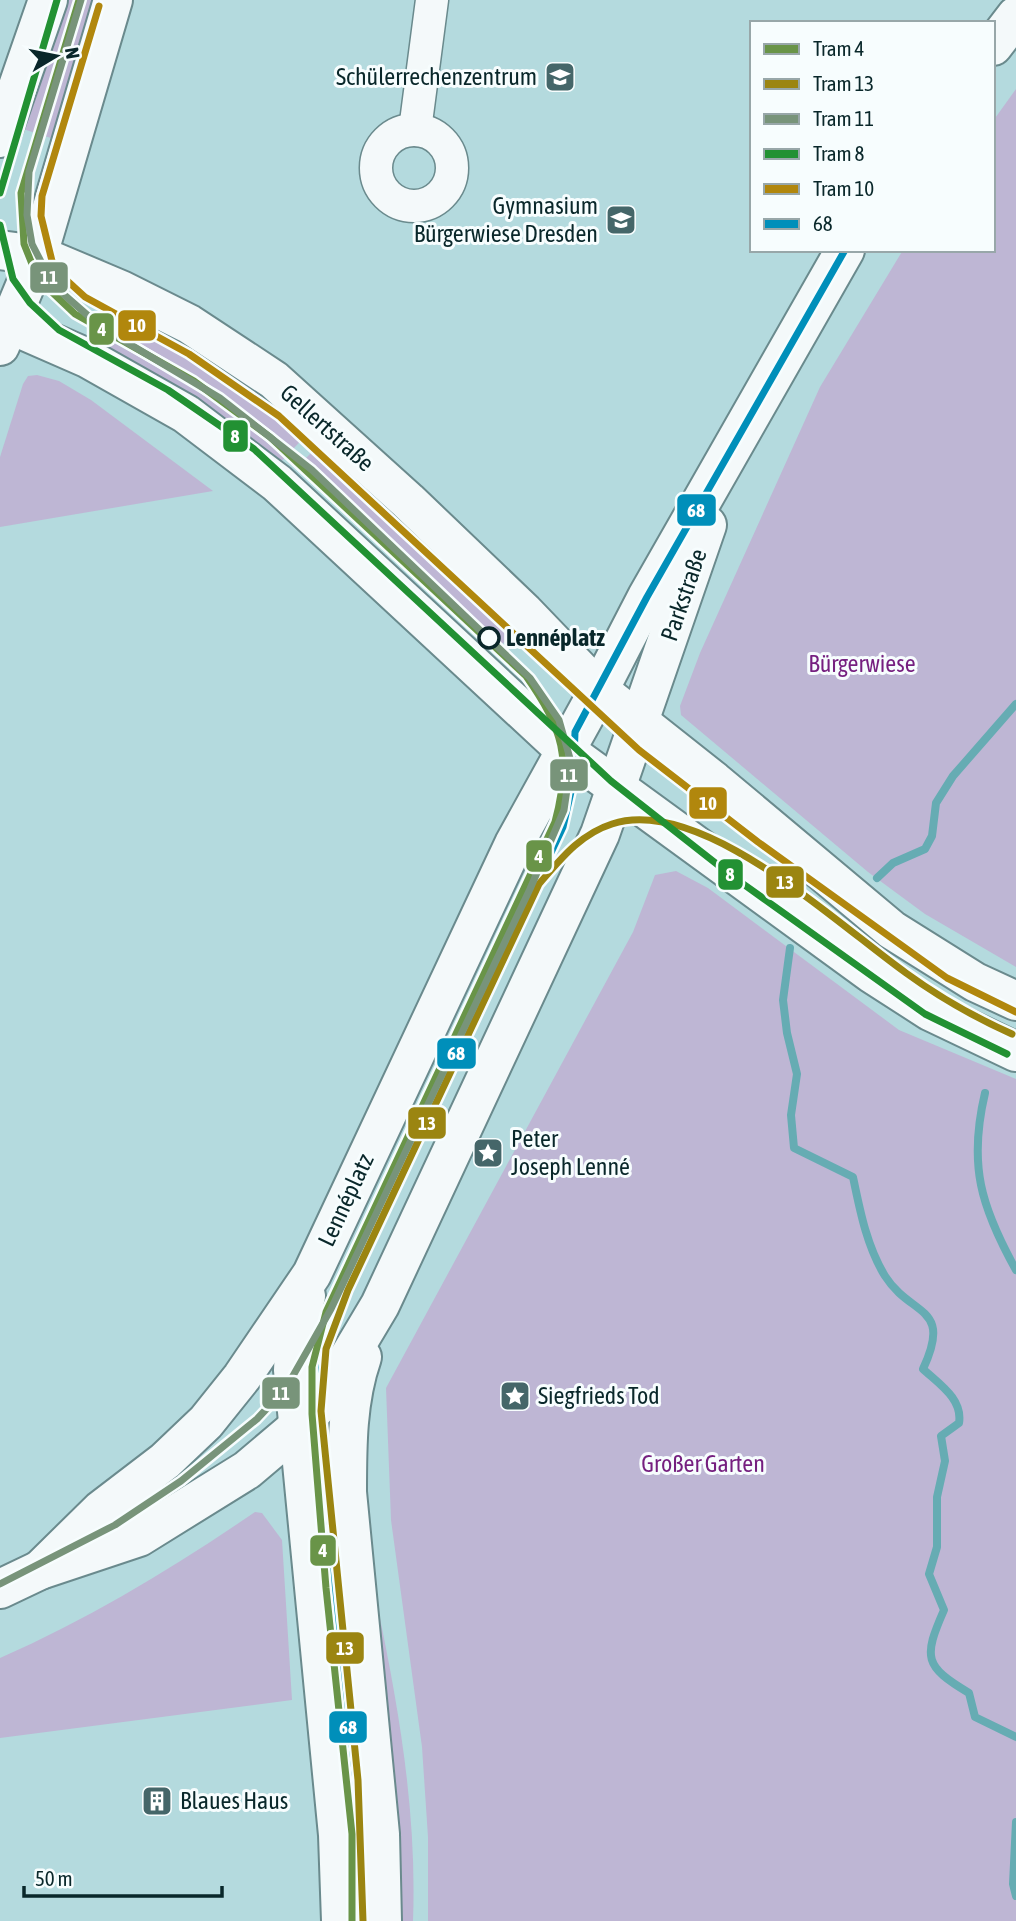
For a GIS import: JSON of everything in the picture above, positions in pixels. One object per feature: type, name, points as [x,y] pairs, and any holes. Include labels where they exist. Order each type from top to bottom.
[{"type":"main road","points":[[0,138],[48,0]]},
{"type":"main road","points":[[113,0],[38,255],[3,329],[88,358],[186,414],[277,483],[528,719],[565,750],[618,785],[872,973],[930,1011],[1016,1052]]},
{"type":"main road","points":[[995,43],[1016,16]]},
{"type":"main road","name":"Gellertstraße","points":[[0,250],[38,255],[121,290],[189,324],[274,380],[408,501],[524,612],[599,690]]},
{"type":"main road","points":[[732,450],[801,321],[844,252]]},
{"type":"main road","name":"Parkstraße","points":[[599,690],[647,597],[732,450]]},
{"type":"main road","name":"Parkstraße","points":[[640,723],[732,450]]},
{"type":"main road","points":[[599,690],[892,930],[975,982],[1016,1001]]},
{"type":"main road","name":"Lennéplatz","points":[[312,1274],[489,893],[599,690]]},
{"type":"main road","points":[[0,1589],[40,1570],[139,1537],[233,1480],[299,1426],[324,1399],[380,1305],[600,834],[640,723]]},
{"type":"main road","points":[[312,1274],[295,1334],[293,1370],[338,1835],[341,1921]]},
{"type":"main road","points":[[40,1570],[101,1510],[165,1461],[206,1422],[242,1377],[312,1274]]},
{"type":"main road","points":[[380,1305],[354,1380],[346,1441],[346,1479],[380,1834],[382,1921]]},
{"type":"street","points":[[415,130],[432,0]]},
{"type":"green space","points":[[69,0],[97,0],[54,139],[23,129]]},
{"type":"green space","name":"Bürgerwiese","points":[[1016,89],[1016,967],[925,914],[868,872],[681,715],[680,706],[700,653],[820,387],[902,252],[995,252],[995,118]]},
{"type":"green space","points":[[125,304],[202,347],[312,429],[277,466],[103,349],[108,340],[128,350],[138,327],[119,316]]},
{"type":"green space","points":[[37,375],[59,381],[91,400],[213,491],[0,527],[0,457],[23,384],[28,376]]},
{"type":"green space","points":[[315,449],[512,634],[494,653],[297,467]]},
{"type":"green space","name":"Großer Garten","points":[[676,871],[708,888],[899,1030],[1016,1079],[1016,1921],[428,1921],[428,1837],[422,1747],[391,1520],[386,1388],[633,932],[655,875]]},
{"type":"green space","points":[[255,1512],[262,1513],[282,1540],[292,1700],[0,1738],[0,1658],[34,1643],[131,1591]]},
{"type":"green space","points":[[377,1604],[405,1761],[414,1881],[413,1921],[390,1921]]},
{"type":"waterway","points":[[877,878],[893,863],[925,849],[932,836],[936,803],[953,776],[1016,704]]},
{"type":"waterway","points":[[790,948],[783,1000],[787,1033],[797,1074],[791,1115],[794,1148],[853,1177],[865,1228],[879,1265],[895,1289],[931,1322],[931,1348],[923,1369],[954,1399],[959,1414],[959,1423],[941,1436],[945,1461],[937,1497],[937,1547],[929,1574],[944,1610],[933,1639],[932,1659],[943,1675],[969,1693],[975,1717],[1016,1737]]},
{"type":"waterway","points":[[985,1093],[978,1142],[981,1185],[994,1226],[1016,1270]]},
{"type":"waterway","points":[[1016,1822],[1013,1884],[1016,1896]]},
{"type":"tram line","name":"8","points":[[0,193],[57,0]]},
{"type":"tram line","name":"4","points":[[79,0],[21,193],[24,244],[38,279],[75,314],[194,381],[270,437],[526,676],[549,712],[561,745],[563,780],[555,822],[326,1312],[312,1367],[312,1414],[326,1588],[352,1834],[352,1921]]},
{"type":"tram line","name":"11","points":[[0,1584],[115,1525],[181,1481],[257,1419],[286,1388],[331,1309],[530,889],[564,810],[571,762],[559,720],[530,678],[312,470],[220,398],[101,327],[53,285],[32,244],[27,215],[29,172],[81,0]]},
{"type":"tram line","name":"10","points":[[99,6],[42,196],[41,216],[52,261],[61,275],[85,297],[189,354],[279,416],[639,750],[758,842],[947,978],[1016,1012]]},
{"type":"tram line","name":"8","points":[[0,225],[13,279],[30,303],[59,330],[168,390],[254,449],[611,781],[732,876],[925,1014],[1007,1054]]},
{"type":"tram line","name":"13","points":[[363,1921],[358,1780],[321,1411],[326,1349],[348,1290],[539,884],[580,841],[601,828],[647,820],[686,828],[726,845],[767,869],[918,982],[984,1021],[1012,1034]]},
{"type":"transit line","name":"68","points":[[360,1921],[358,1832],[319,1434],[318,1373],[328,1327],[563,827],[573,783],[575,732],[647,597],[844,252]]},
{"type":"place","name":"Schülerrechenzentrum","points":[[560,77]]},
{"type":"place","name":"Gymnasium Bürgerwiese Dresden","points":[[621,220]]},
{"type":"place","name":"Lennéplatz","points":[[489,638]]},
{"type":"place","name":"Peter Joseph Lenné","points":[[488,1153]]},
{"type":"place","name":"Siegfrieds Tod","points":[[515,1396]]},
{"type":"place","name":"Blaues Haus","points":[[157,1801]]}]
